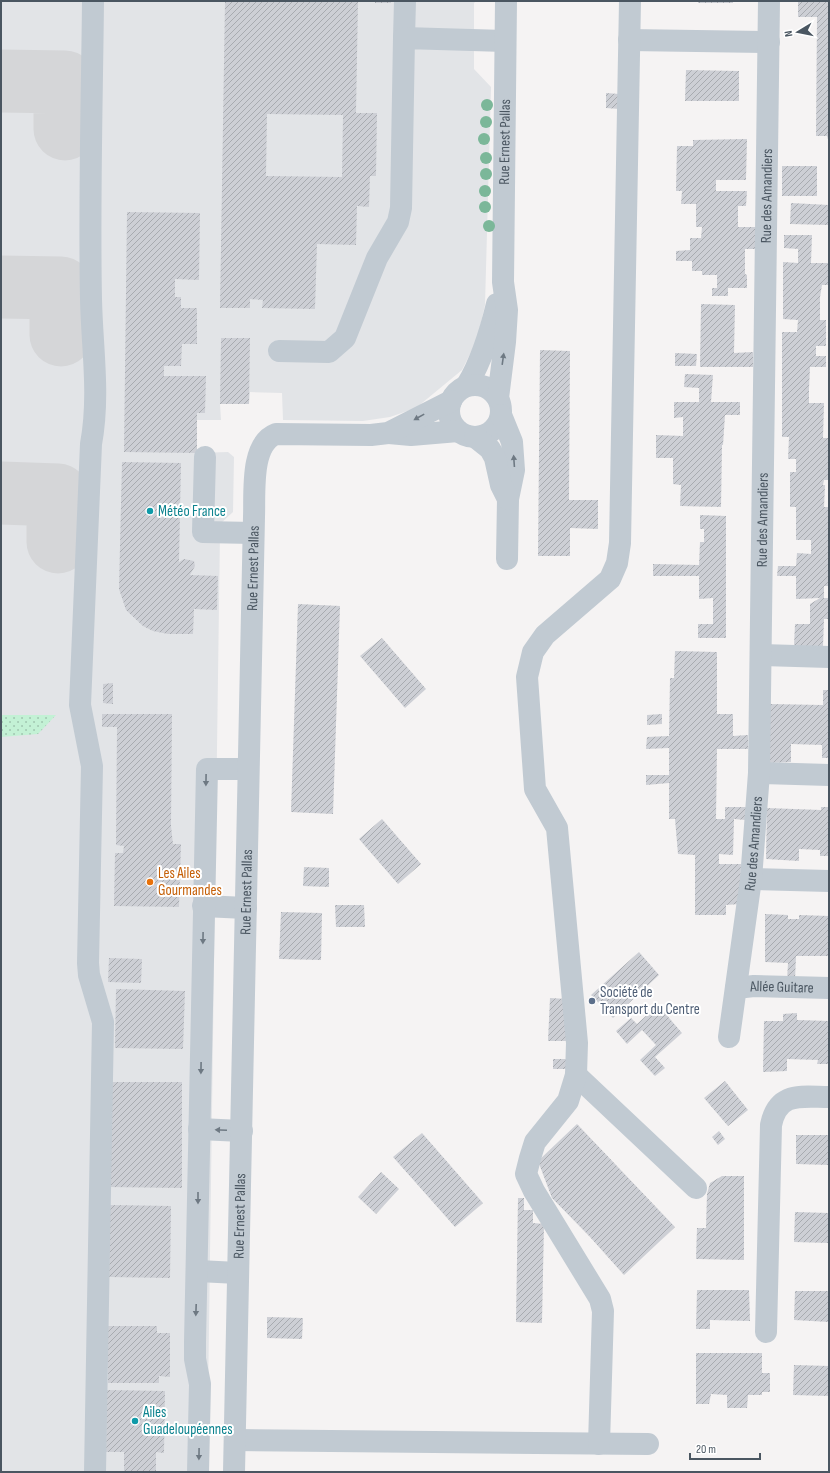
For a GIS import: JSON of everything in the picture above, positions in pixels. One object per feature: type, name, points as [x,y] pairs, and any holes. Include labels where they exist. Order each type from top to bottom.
[{"type":"street","points":[[93,1],[91,299],[97,386],[95,423],[91,444],[80,705],[82,723],[90,750],[92,766],[88,963],[89,976],[103,1022],[95,1472]]},
{"type":"street","points":[[280,351],[329,352],[345,338],[381,250],[398,222],[401,208],[405,1]]},
{"type":"street","name":"Rue Ernest Pallas","points":[[499,407],[507,310],[503,282],[506,1]]},
{"type":"street","points":[[599,1444],[603,1311],[600,1299],[534,1191],[526,1174],[535,1142],[568,1101],[576,1075],[577,1043],[557,828],[535,789],[527,677],[533,652],[545,635],[610,579],[617,563],[620,543],[630,1]]},
{"type":"street","name":"Rue des Amandiers","points":[[729,1037],[751,879],[759,773],[769,1]]},
{"type":"street","points":[[404,38],[505,41]]},
{"type":"street","points":[[629,40],[769,42]]},
{"type":"street","name":"Rue Ernest Pallas","points":[[467,386],[477,368],[491,330],[503,282]]},
{"type":"street","points":[[507,559],[508,499],[514,470],[512,442],[492,391],[484,386],[467,386],[454,394],[450,401],[450,417],[466,434],[490,449],[508,499]]},
{"type":"street","name":"Rue Ernest Pallas","points":[[234,1472],[253,533],[256,468],[259,452],[269,437],[284,433],[371,435],[388,432],[450,401]]},
{"type":"street","points":[[466,434],[484,435],[492,431],[497,424],[499,407]]},
{"type":"street","name":"Rue Ernest Pallas","points":[[388,432],[411,435],[466,434]]},
{"type":"street","points":[[205,457],[203,532],[253,533]]},
{"type":"street","points":[[761,655],[829,656]]},
{"type":"street","points":[[198,1472],[200,1384],[195,1360],[198,1271],[203,906],[207,769],[248,769]]},
{"type":"street","points":[[759,773],[829,775]]},
{"type":"street","points":[[751,879],[829,881]]},
{"type":"street","points":[[203,906],[246,908]]},
{"type":"street","name":"Allée Guitare","points":[[736,988],[754,986],[829,988]]},
{"type":"street","points":[[576,1075],[696,1188]]},
{"type":"street","points":[[766,1332],[771,1125],[773,1115],[782,1101],[792,1096],[829,1097]]},
{"type":"street","points":[[199,1130],[242,1131]]},
{"type":"street","points":[[198,1271],[238,1273]]},
{"type":"street","points":[[235,1440],[648,1444]]},
{"type":"shaded area","points":[[1,1],[476,1],[474,3],[474,69],[491,87],[485,305],[477,340],[462,370],[416,408],[390,417],[363,421],[283,420],[282,393],[250,392],[249,404],[220,404],[221,420],[197,420],[197,453],[228,452],[234,457],[233,512],[220,524],[207,1472],[1,1472]]},
{"type":"green space","points":[[1,715],[56,715],[38,734],[1,737]]},
{"type":"building","points":[[225,1],[358,1],[356,113],[377,113],[376,176],[370,176],[369,207],[357,206],[356,245],[317,244],[315,309],[262,308],[263,300],[250,299],[250,308],[220,308]],"holes":[[[267,114],[343,115],[342,177],[266,176]]]},
{"type":"building","points":[[375,1],[391,1],[391,3],[375,3]]},
{"type":"building","points":[[698,1],[733,1],[733,3],[698,3]]},
{"type":"building","points":[[798,1],[829,1],[829,142],[827,136],[816,136],[817,17],[798,17]]},
{"type":"building","points":[[686,70],[739,71],[739,101],[685,101]]},
{"type":"building","points":[[606,93],[619,94],[619,109],[606,108]]},
{"type":"building","points":[[747,139],[746,180],[716,180],[716,191],[747,191],[746,206],[738,206],[738,227],[756,227],[755,249],[745,249],[745,274],[747,275],[747,288],[728,288],[728,296],[712,296],[712,288],[717,288],[717,275],[702,275],[702,271],[692,271],[692,261],[676,261],[676,251],[690,250],[690,238],[701,238],[702,227],[696,227],[696,204],[681,204],[682,191],[676,191],[677,146],[693,146],[693,140]]},
{"type":"building","points":[[782,166],[817,166],[817,196],[782,196]]},
{"type":"building","points":[[791,203],[829,205],[828,225],[790,224]]},
{"type":"building","points":[[127,212],[200,213],[199,280],[175,279],[175,297],[181,297],[181,308],[197,308],[197,344],[182,344],[181,366],[164,366],[164,376],[206,376],[205,413],[197,413],[197,453],[124,452]]},
{"type":"building","points":[[784,235],[812,235],[811,263],[829,263],[829,285],[822,285],[820,297],[820,320],[826,320],[826,346],[816,346],[816,356],[826,356],[826,367],[810,367],[809,389],[809,403],[824,403],[823,438],[829,438],[829,480],[824,480],[823,485],[825,485],[824,507],[829,507],[829,586],[824,586],[824,598],[829,598],[829,619],[824,619],[823,646],[794,646],[795,624],[810,624],[810,604],[820,598],[796,599],[796,576],[777,576],[778,566],[796,566],[797,553],[811,554],[811,540],[796,540],[796,507],[790,507],[790,472],[796,472],[796,459],[788,459],[789,437],[782,437],[782,332],[797,332],[798,320],[783,319],[783,262],[798,263],[798,249],[784,248]]},
{"type":"building","points":[[701,304],[735,305],[734,353],[753,352],[753,367],[700,367]]},
{"type":"building","points":[[221,338],[250,338],[249,404],[220,404]]},
{"type":"building","points":[[540,350],[570,351],[569,500],[598,500],[598,529],[570,528],[570,556],[538,556]]},
{"type":"building","points":[[675,353],[697,354],[696,366],[675,366]]},
{"type":"building","points":[[685,374],[713,375],[711,402],[740,402],[740,415],[725,415],[722,445],[721,507],[680,506],[681,485],[673,484],[673,458],[656,458],[656,435],[683,436],[683,417],[674,418],[674,402],[699,402],[699,388],[684,387]]},
{"type":"building","name":"Météo France","points":[[122,462],[181,463],[179,562],[184,559],[194,561],[195,566],[190,575],[218,576],[217,610],[194,609],[193,634],[168,634],[153,631],[143,626],[126,610],[119,589]]},
{"type":"building","points":[[700,515],[726,516],[726,638],[698,638],[698,624],[713,624],[713,598],[699,599],[699,576],[653,576],[653,564],[699,565],[700,542],[704,542],[704,529],[700,529]]},
{"type":"building","points":[[298,604],[340,606],[333,814],[291,812]]},
{"type":"building","points":[[382,638],[426,689],[405,708],[360,656]]},
{"type":"building","points":[[675,651],[717,652],[717,714],[733,714],[733,736],[748,735],[748,749],[717,749],[716,819],[725,819],[725,807],[746,807],[745,820],[734,819],[733,855],[719,854],[719,864],[741,864],[740,904],[726,905],[726,915],[695,915],[695,855],[678,854],[675,819],[669,819],[669,783],[646,785],[646,775],[669,775],[669,748],[646,749],[647,737],[669,736],[670,678],[674,678]]},
{"type":"building","points":[[113,683],[113,704],[103,703],[103,684]]},
{"type":"building","points":[[823,690],[829,690],[829,758],[822,758],[822,745],[791,744],[791,762],[768,763],[769,704],[823,705]]},
{"type":"building","points":[[102,714],[172,714],[171,826],[173,844],[181,844],[179,907],[114,906],[115,853],[123,853],[124,846],[116,845],[117,727],[102,727]]},
{"type":"building","points":[[662,714],[662,724],[647,725],[647,715]]},
{"type":"building","points":[[821,807],[829,807],[829,856],[820,856],[820,850],[799,849],[799,861],[766,859],[767,808],[821,810]]},
{"type":"building","points":[[382,819],[421,864],[398,884],[359,839]]},
{"type":"building","points":[[304,867],[329,868],[329,887],[303,886]]},
{"type":"building","points":[[335,905],[364,905],[365,927],[336,927]]},
{"type":"building","points":[[281,912],[322,913],[321,960],[279,959]]},
{"type":"building","points":[[765,914],[788,915],[788,919],[799,919],[799,915],[829,916],[829,956],[796,956],[795,980],[787,980],[788,963],[765,962]]},
{"type":"building","points":[[639,952],[659,975],[613,1018],[591,995]]},
{"type":"building","points":[[109,958],[142,959],[141,983],[108,982]]},
{"type":"building","points":[[116,989],[185,991],[183,1049],[115,1048]]},
{"type":"building","points":[[550,998],[568,999],[567,1041],[548,1041]]},
{"type":"building","points":[[658,1005],[682,1033],[655,1057],[665,1068],[655,1076],[640,1060],[656,1045],[642,1030],[627,1044],[616,1031],[631,1018],[637,1024]]},
{"type":"building","points":[[797,1013],[797,1020],[829,1021],[829,1064],[817,1064],[818,1060],[787,1059],[787,1071],[763,1072],[764,1021],[783,1021],[783,1014]]},
{"type":"building","points":[[553,1059],[566,1059],[567,1069],[553,1069]]},
{"type":"building","points":[[725,1081],[748,1110],[728,1126],[704,1098]]},
{"type":"building","points":[[109,1082],[182,1082],[182,1188],[108,1187]]},
{"type":"building","points":[[577,1124],[675,1227],[624,1275],[552,1198],[538,1161]]},
{"type":"building","points":[[719,1131],[725,1139],[718,1145],[712,1137]]},
{"type":"building","points":[[422,1133],[483,1203],[455,1227],[393,1157]]},
{"type":"building","points":[[796,1135],[829,1135],[829,1165],[796,1164]]},
{"type":"building","points":[[381,1172],[399,1189],[376,1214],[358,1197]]},
{"type":"building","points":[[722,1176],[744,1176],[744,1260],[696,1259],[697,1228],[706,1228],[707,1194],[710,1183]]},
{"type":"building","points":[[518,1198],[524,1198],[524,1210],[533,1210],[533,1223],[544,1224],[542,1323],[516,1322]]},
{"type":"building","points":[[110,1205],[171,1206],[170,1278],[109,1277]]},
{"type":"building","points":[[795,1212],[829,1213],[829,1243],[794,1242]]},
{"type":"building","points":[[697,1290],[749,1290],[750,1321],[710,1320],[710,1329],[696,1329]]},
{"type":"building","points":[[795,1291],[829,1291],[829,1322],[794,1320]]},
{"type":"building","points":[[267,1317],[303,1318],[302,1339],[267,1338]]},
{"type":"building","points":[[108,1326],[157,1326],[157,1333],[170,1333],[170,1377],[159,1376],[159,1383],[108,1383]]},
{"type":"building","points":[[696,1353],[762,1353],[762,1373],[770,1373],[770,1392],[762,1392],[762,1395],[748,1395],[747,1408],[727,1408],[727,1395],[711,1394],[709,1404],[696,1404]]},
{"type":"building","points":[[794,1365],[829,1366],[829,1396],[793,1395]]},
{"type":"building","name":"Ailes Guadeloupéennes","points":[[107,1390],[165,1391],[164,1453],[156,1452],[156,1472],[124,1472],[124,1452],[106,1452]]},
{"type":"taxiway","points":[[1,81],[65,82],[65,129]]},
{"type":"taxiway","points":[[1,287],[61,288],[61,335]]},
{"type":"taxiway","points":[[1,493],[58,495],[58,542]]},
{"type":"place","name":"Météo France","points":[[150,511]]},
{"type":"place","name":"Les Ailes Gourmandes","points":[[150,882]]},
{"type":"place","name":"Société de Transport du Centre","points":[[592,1001]]},
{"type":"place","name":"Ailes Guadeloupéennes","points":[[135,1421]]}]
